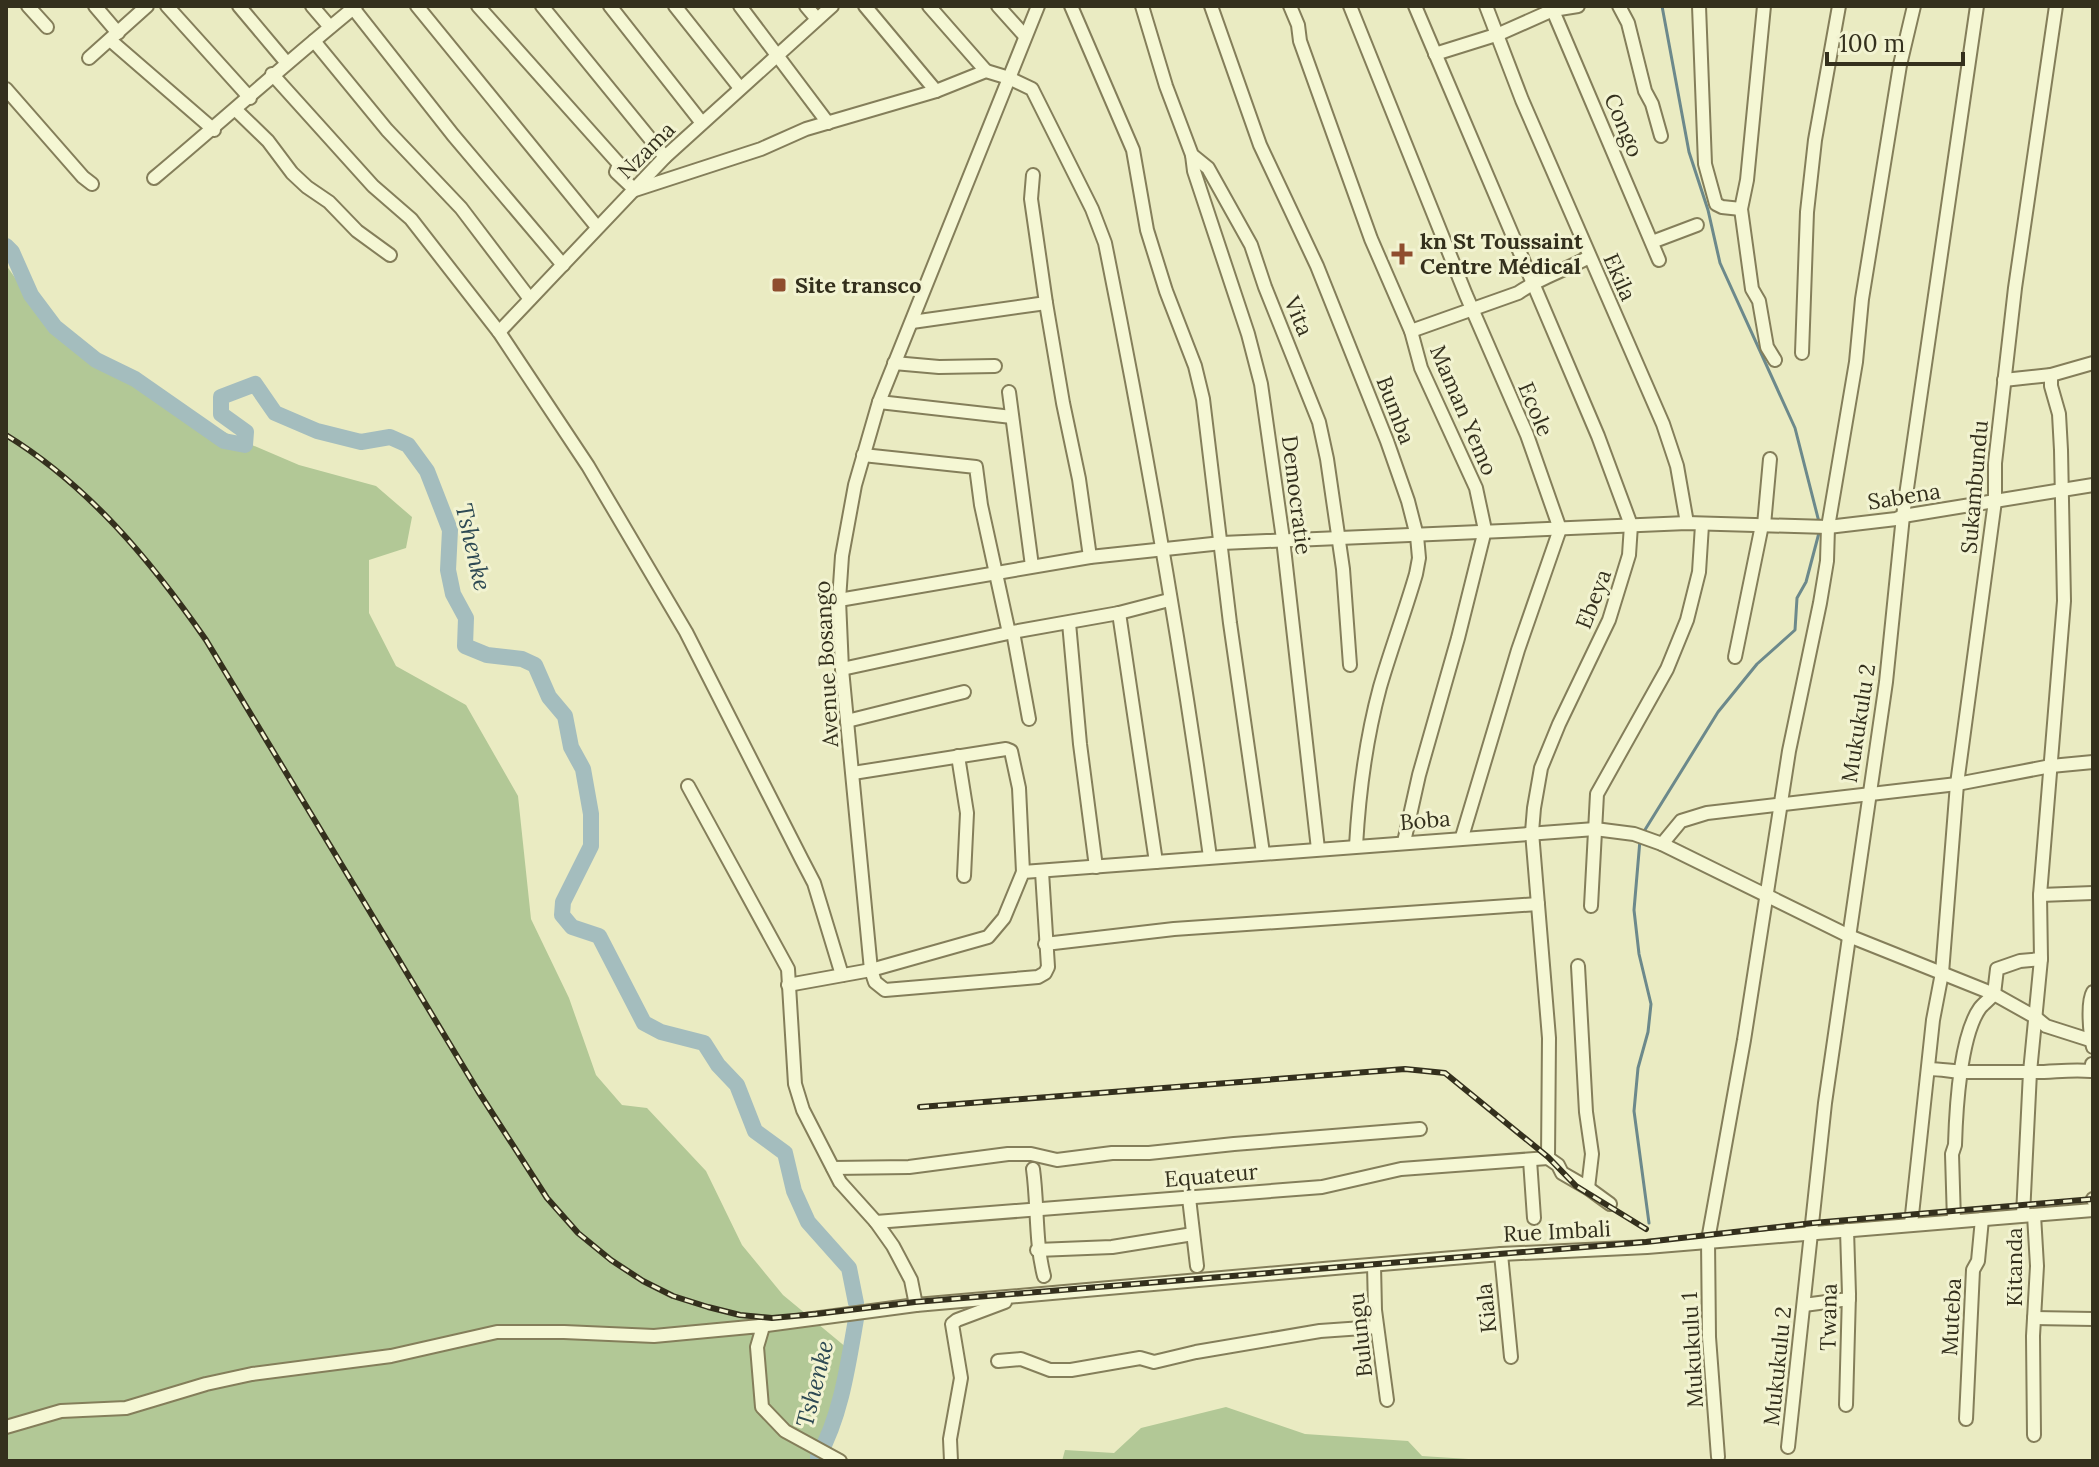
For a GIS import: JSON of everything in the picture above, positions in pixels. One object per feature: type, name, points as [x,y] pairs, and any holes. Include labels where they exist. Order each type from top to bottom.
[{"type":"street","points":[[28,6],[47,27]]},
{"type":"street","points":[[95,6],[114,36],[214,130]]},
{"type":"street","points":[[89,58],[147,6]]},
{"type":"street","points":[[167,6],[250,98]]},
{"type":"street","points":[[239,6],[286,62]]},
{"type":"street","points":[[312,6],[330,27]]},
{"type":"street","points":[[417,6],[597,227]]},
{"type":"street","points":[[478,6],[619,164],[616,172],[635,190],[761,149],[806,129],[936,91],[986,71]]},
{"type":"street","points":[[542,6],[665,157]]},
{"type":"street","points":[[610,6],[702,123]]},
{"type":"street","points":[[675,6],[740,88]]},
{"type":"street","points":[[740,6],[828,123]]},
{"type":"street","points":[[806,6],[817,19]]},
{"type":"street","name":"Nzama","points":[[499,332],[665,157],[832,6]]},
{"type":"street","points":[[865,6],[936,91]]},
{"type":"street","points":[[929,6],[986,71],[1032,89],[1100,226],[1126,345],[1210,857]]},
{"type":"street","points":[[998,6],[1025,36]]},
{"type":"street","name":"Avenue Bosango","points":[[871,970],[842,669],[839,600],[842,556],[863,455],[879,402],[1038,6]]},
{"type":"street","points":[[1071,6],[1133,150],[1147,230],[1195,366],[1203,399],[1230,623],[1263,853]]},
{"type":"street","name":"Vita","points":[[1142,6],[1166,86],[1192,155],[1208,168],[1251,245],[1323,439],[1347,602],[1350,665]]},
{"type":"street","name":"Bumba","points":[[1211,6],[1260,145],[1317,266],[1351,348],[1403,486],[1417,536],[1419,558],[1416,574],[1381,684],[1369,736],[1359,800],[1356,846]]},
{"type":"street","name":"Maman Yemo","points":[[1290,6],[1371,239],[1411,331],[1421,368],[1476,488],[1485,530],[1404,842]]},
{"type":"street","name":"Ecole","points":[[1350,6],[1527,435],[1560,529]]},
{"type":"street","name":"Ebeya","points":[[1415,6],[1615,477],[1631,525],[1629,555],[1609,620],[1541,768],[1532,832],[1549,1038],[1548,1158]]},
{"type":"street","name":"Ekila","points":[[1486,6],[1522,100],[1667,434],[1677,466],[1687,523]]},
{"type":"street","points":[[1435,54],[1499,34],[1552,8],[1578,6]]},
{"type":"street","points":[[1619,6],[1628,23],[1645,91],[1661,136]]},
{"type":"street","points":[[1699,6],[1705,164],[1716,204],[1741,209]]},
{"type":"street","points":[[1764,6],[1747,180],[1741,209],[1752,289],[1759,301],[1767,347],[1775,360]]},
{"type":"street","points":[[1802,353],[1807,212],[1815,140],[1839,6]]},
{"type":"street","name":"Mukukulu 1","points":[[1718,1457],[1709,1337],[1708,1240],[1732,1112],[1780,806],[1822,589],[1822,527],[1847,425],[1862,299],[1900,65],[1914,6]]},
{"type":"street","name":"Mukukulu 2","points":[[1788,1447],[1825,1103],[1867,796],[1886,682],[1903,516],[1977,6]]},
{"type":"street","name":"Sukambundu","points":[[1911,1224],[1933,1020],[1942,973],[1957,784],[1995,501],[1995,463],[2004,380],[2056,6]]},
{"type":"street","points":[[154,178],[214,130],[272,74],[354,7],[453,135],[563,265]]},
{"type":"street","name":"Congo","points":[[1552,8],[1659,260]]},
{"type":"street","points":[[314,41],[387,130],[461,208],[530,299]]},
{"type":"street","points":[[272,74],[373,186],[411,219],[499,332],[588,466],[686,632],[814,883],[842,975]]},
{"type":"street","points":[[6,89],[92,184]]},
{"type":"street","points":[[236,110],[268,141],[292,173],[329,202],[357,231],[390,255]]},
{"type":"street","name":"Democratie","points":[[1192,155],[1194,171],[1248,334],[1261,384],[1283,539],[1318,849]]},
{"type":"street","points":[[1033,175],[1031,199],[1046,303],[1079,479],[1090,557]]},
{"type":"street","points":[[1652,242],[1697,225]]},
{"type":"street","points":[[1411,331],[1518,293],[1589,257]]},
{"type":"street","points":[[912,322],[1046,303]]},
{"type":"street","points":[[894,363],[939,367],[995,366]]},
{"type":"street","points":[[2004,380],[2051,375],[2093,363]]},
{"type":"street","name":"Kitanda","points":[[2034,1435],[2037,1266],[2028,1215],[2030,1072],[2041,959],[2040,895],[2064,601],[2059,414],[2051,375]]},
{"type":"street","points":[[1009,392],[1032,566]]},
{"type":"street","points":[[879,402],[1012,417]]},
{"type":"street","points":[[863,455],[976,467],[995,573],[1029,719]]},
{"type":"street","points":[[1735,657],[1763,525],[1770,459]]},
{"type":"street","name":"Sabena","points":[[839,600],[1090,557],[1222,543],[1687,523],[1822,527],[1896,519],[2093,485]]},
{"type":"street","points":[[1591,906],[1597,794],[1667,669],[1687,620],[1699,572],[1702,525]]},
{"type":"street","points":[[1462,837],[1518,650],[1560,529]]},
{"type":"street","points":[[842,669],[1169,600]]},
{"type":"street","points":[[1119,613],[1156,862]]},
{"type":"street","points":[[1069,623],[1096,867]]},
{"type":"street","points":[[847,721],[964,692]]},
{"type":"street","points":[[788,985],[871,970],[988,937],[1004,918],[1023,872],[1019,788],[1014,756],[1006,749],[853,773]]},
{"type":"street","points":[[958,756],[967,813],[964,876]]},
{"type":"street","points":[[1662,844],[1681,821],[1724,810],[1867,796],[2093,762]]},
{"type":"street","points":[[688,786],[788,969],[795,1084],[803,1110],[840,1182],[876,1222],[903,1263],[911,1280],[916,1305]]},
{"type":"street","name":"Boba","points":[[1023,872],[1532,832],[1595,829],[1634,834],[1662,844],[1849,936],[1994,994],[2092,1053]]},
{"type":"street","points":[[871,970],[875,982],[885,990],[1038,977],[1045,973],[1048,967],[1042,872]]},
{"type":"street","points":[[2040,895],[2093,893]]},
{"type":"street","points":[[1045,944],[1174,929],[1538,904]]},
{"type":"street","points":[[1954,1221],[1952,1154],[1963,1053],[1969,1032],[1980,1008],[1994,994],[1997,969],[2020,961],[2041,959]]},
{"type":"street","points":[[1578,966],[1585,1105],[1592,1154],[1588,1188]]},
{"type":"street","points":[[1929,1069],[1962,1073],[2091,1071],[2089,997],[2093,992]]},
{"type":"street","points":[[833,1168],[909,1167],[1008,1154],[1031,1154],[1057,1160],[1420,1129]]},
{"type":"street","points":[[1548,1158],[1558,1165],[1562,1173],[1610,1204]]},
{"type":"street","name":"Equateur","points":[[876,1222],[1322,1187],[1401,1169],[1548,1158]]},
{"type":"street","points":[[1530,1160],[1534,1218]]},
{"type":"street","points":[[1033,1169],[1038,1209],[1037,1250],[1044,1276]]},
{"type":"street","points":[[1189,1198],[1197,1266]]},
{"type":"street","name":"Rue Imbali","points":[[1023,1296],[1501,1254],[1647,1247],[2093,1210]]},
{"type":"street","name":"Muteba","points":[[1966,1419],[1973,1270],[1978,1261],[1982,1219]]},
{"type":"street","name":"Twana","points":[[1846,1405],[1847,1230]]},
{"type":"street","points":[[1037,1250],[1112,1247],[1193,1234]]},
{"type":"street","name":"Kiala","points":[[1501,1254],[1511,1357]]},
{"type":"street","name":"Bulungu","points":[[1374,1265],[1377,1327],[1387,1400]]},
{"type":"street","points":[[6,1427],[61,1411],[126,1408],[252,1374],[391,1356],[497,1332],[654,1336],[760,1326],[916,1305],[1023,1296]]},
{"type":"street","points":[[951,1461],[950,1439],[961,1378],[952,1324],[1023,1296]]},
{"type":"street","points":[[1804,1305],[1849,1299]]},
{"type":"street","points":[[2034,1318],[2093,1319]]},
{"type":"street","points":[[760,1326],[762,1330],[757,1347],[762,1407],[785,1431],[840,1461]]},
{"type":"street","points":[[998,1361],[1021,1359],[1050,1370],[1071,1370],[1140,1358],[1154,1362],[1320,1331],[1377,1327]]},
{"type":"green space","points":[[6,265],[30,299],[153,395],[238,439],[299,465],[376,486],[412,517],[406,548],[369,560],[369,613],[396,666],[466,705],[518,796],[531,919],[569,998],[596,1075],[622,1105],[647,1108],[706,1171],[742,1245],[783,1295],[847,1348],[824,1444],[841,1461],[6,1461]]},
{"type":"green space","points":[[1226,1407],[1305,1434],[1408,1441],[1422,1456],[1499,1461],[1062,1461],[1065,1450],[1114,1453],[1141,1428]]},
{"type":"waterway","points":[[1662,6],[1689,152],[1708,210],[1720,263],[1795,428],[1819,522]]},
{"type":"waterway","name":"Tshenke","points":[[6,246],[12,252],[31,295],[55,327],[96,360],[135,379],[224,441],[245,445],[246,432],[221,414],[221,397],[255,384],[275,413],[317,431],[361,442],[390,437],[408,445],[427,471],[450,530],[448,570],[453,594],[466,618],[465,646],[487,655],[522,659],[535,665],[549,697],[565,716],[571,747],[583,769],[591,814],[591,846],[563,902],[562,915],[572,927],[599,936],[644,1023],[661,1032],[704,1043],[718,1065],[737,1085],[755,1131],[785,1153],[794,1191],[808,1222],[849,1268],[856,1303]]},
{"type":"waterway","points":[[1643,833],[1718,712],[1757,664],[1795,630],[1797,598],[1806,582],[1820,529]]},
{"type":"waterway","points":[[1640,840],[1634,910],[1639,954],[1651,1004],[1648,1032],[1638,1068],[1634,1111],[1649,1223]]},
{"type":"waterway","name":"Tshenke","points":[[821,1461],[818,1457],[833,1425],[843,1390],[856,1319]]},
{"type":"railway","points":[[6,435],[65,477],[91,501],[140,554],[206,640],[478,1091],[547,1198],[578,1233],[611,1260],[673,1296],[740,1315],[772,1318],[915,1302],[1646,1242],[1813,1223],[2093,1199]]},
{"type":"railway","points":[[920,1107],[1405,1069],[1445,1073],[1548,1157],[1576,1186],[1646,1229]]},
{"type":"place","name":"kn St Toussaint Centre Médical","points":[[1402,254]]},
{"type":"place","name":"Site transco","points":[[779,285]]}]
